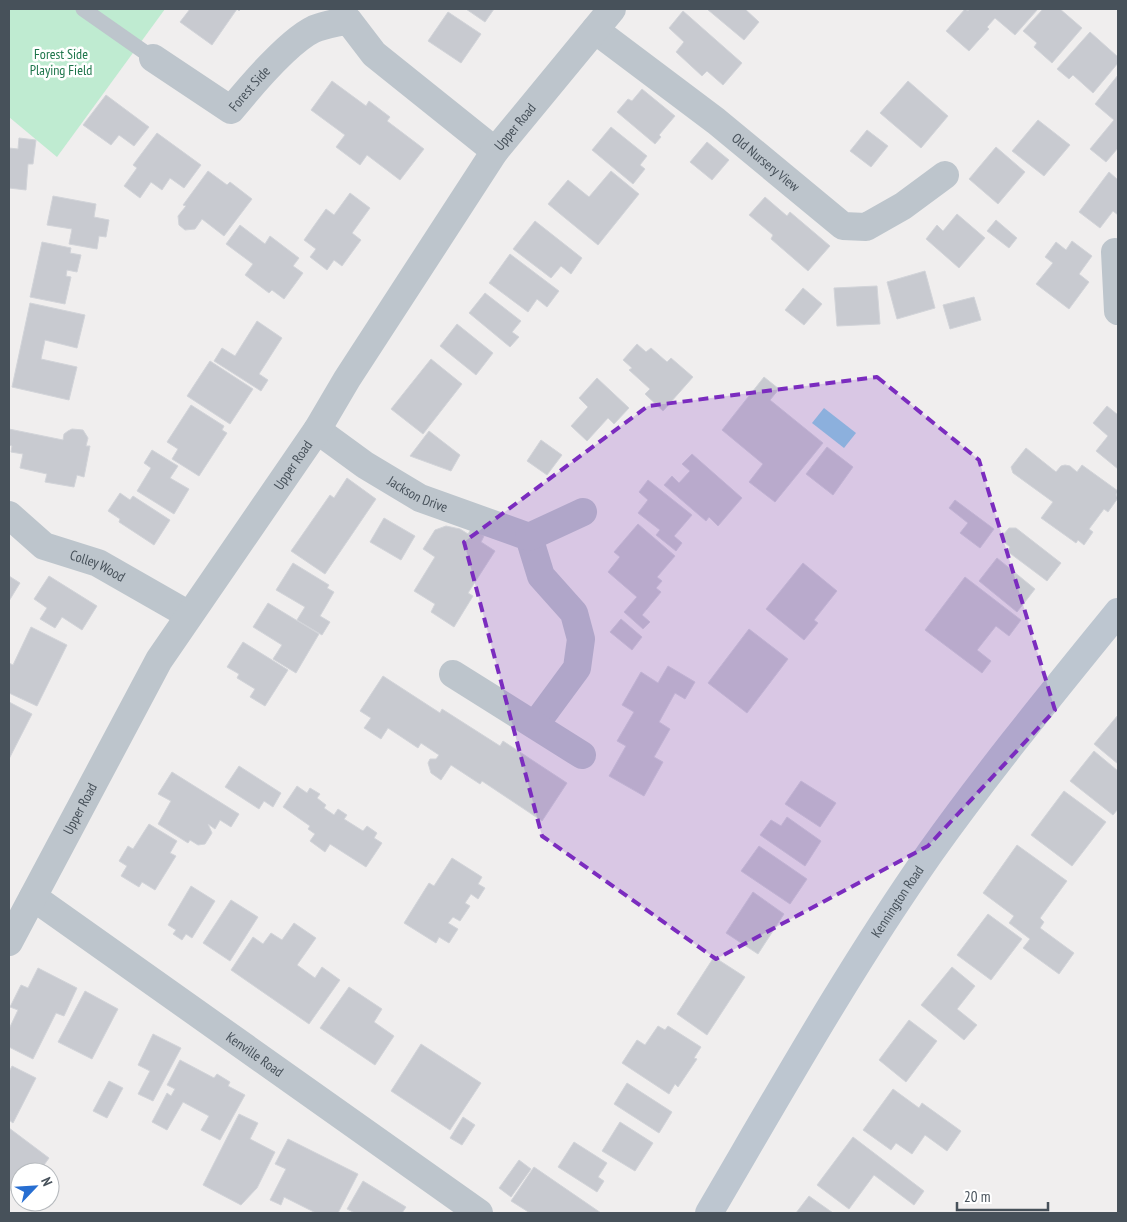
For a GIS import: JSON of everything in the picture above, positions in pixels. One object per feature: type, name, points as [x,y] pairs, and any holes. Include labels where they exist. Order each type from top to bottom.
[{"type":"street","name":"Upper Road","points":[[9,942],[159,660],[317,430],[347,379],[496,151],[612,9]]},
{"type":"street","name":"Forest Side","points":[[153,58],[231,110],[250,86],[291,46],[314,29],[355,14],[374,54],[496,151]]},
{"type":"street","name":"Old Nursery View","points":[[595,30],[716,121],[843,226],[866,227],[903,206],[945,175]]},
{"type":"street","points":[[1115,252],[1118,311]]},
{"type":"street","name":"Jackson Drive","points":[[317,430],[365,465],[420,498],[528,537]]},
{"type":"street","points":[[535,725],[577,668],[581,639],[574,613],[541,576],[528,537],[583,512]]},
{"type":"street","name":"Colley Wood","points":[[9,515],[44,546],[98,563],[189,615]]},
{"type":"street","name":"Kennington Road","points":[[708,1213],[836,996],[930,853],[1029,722],[1118,612]]},
{"type":"street","points":[[453,674],[582,754]]},
{"type":"street","name":"Kenville Road","points":[[32,896],[479,1213]]},
{"type":"lane","points":[[83,9],[153,58]]},
{"type":"highlighted area","points":[[877,377],[979,460],[1055,710],[928,846],[716,959],[542,836],[464,542],[648,406]]},
{"type":"green space","name":"Forest Side Playing Field","points":[[9,9],[165,9],[57,157],[9,117]]},
{"type":"water","points":[[824,408],[856,433],[844,448],[812,423]]},
{"type":"building","points":[[190,9],[237,9],[212,45],[180,22]]},
{"type":"building","points":[[466,9],[494,9],[485,22]]},
{"type":"building","points":[[707,9],[745,9],[759,22],[744,40]]},
{"type":"building","points":[[965,9],[968,11],[969,9],[1038,9],[1015,35],[995,18],[987,27],[989,29],[969,51],[946,31]]},
{"type":"building","points":[[1043,9],[1060,9],[1082,28],[1052,63],[1034,47],[1037,43],[1023,31]]},
{"type":"building","points":[[683,11],[742,63],[723,85],[707,71],[702,76],[676,52],[684,42],[669,28]]},
{"type":"building","points":[[448,12],[481,34],[461,63],[428,41]]},
{"type":"building","points":[[1090,32],[1118,57],[1118,63],[1093,93],[1073,75],[1069,79],[1057,69]]},
{"type":"building","points":[[1118,75],[1118,148],[1106,162],[1090,149],[1114,120],[1095,104]]},
{"type":"building","points":[[332,81],[366,106],[369,101],[390,117],[387,121],[424,149],[400,180],[367,155],[360,165],[336,147],[345,135],[311,110]]},
{"type":"building","points":[[908,81],[948,116],[921,148],[880,113]]},
{"type":"building","points":[[642,89],[675,116],[659,135],[661,137],[655,144],[617,112],[628,99],[632,101]]},
{"type":"building","points":[[106,95],[149,127],[134,146],[119,135],[111,145],[83,125]]},
{"type":"building","points":[[1038,120],[1070,145],[1044,176],[1012,151]]},
{"type":"building","points":[[611,127],[647,156],[640,165],[645,169],[633,184],[592,150]]},
{"type":"building","points":[[867,130],[888,146],[871,167],[850,151]]},
{"type":"building","points":[[157,133],[201,165],[184,188],[170,178],[162,190],[151,182],[140,198],[124,186],[137,168],[133,165]]},
{"type":"building","points":[[19,138],[36,140],[33,164],[28,164],[26,190],[9,188],[9,148],[18,149]]},
{"type":"building","points":[[707,142],[729,160],[712,180],[690,162]]},
{"type":"building","points":[[996,147],[1025,172],[998,204],[969,179]]},
{"type":"building","points":[[208,171],[227,185],[230,182],[252,199],[224,236],[202,219],[195,229],[185,230],[179,225],[178,216],[186,206],[183,205]]},
{"type":"building","points":[[611,171],[639,194],[598,245],[548,204],[568,180],[589,197]]},
{"type":"building","points":[[1109,172],[1118,180],[1118,215],[1113,211],[1100,228],[1079,212]]},
{"type":"building","points":[[350,193],[370,208],[352,233],[361,240],[342,266],[334,260],[327,270],[310,257],[316,249],[304,240],[326,209],[334,215]]},
{"type":"building","points":[[53,196],[96,204],[94,217],[109,220],[106,237],[99,236],[97,249],[69,244],[72,229],[47,225]]},
{"type":"building","points":[[765,197],[787,216],[790,212],[830,246],[808,271],[771,239],[773,235],[749,215]]},
{"type":"building","points":[[957,214],[985,238],[959,268],[926,239],[937,225],[943,231]]},
{"type":"building","points":[[996,220],[1017,238],[1009,248],[987,231]]},
{"type":"building","points":[[535,221],[582,258],[571,274],[561,266],[551,278],[513,249]]},
{"type":"building","points":[[240,225],[265,244],[270,236],[299,258],[293,266],[303,273],[284,299],[272,290],[269,293],[245,275],[253,264],[226,244]]},
{"type":"building","points":[[1072,241],[1092,256],[1079,274],[1089,282],[1069,309],[1036,284],[1053,263],[1045,257],[1056,242],[1066,250]]},
{"type":"building","points":[[42,242],[71,248],[70,253],[81,255],[77,272],[67,270],[66,276],[71,277],[65,304],[30,297]]},
{"type":"building","points":[[510,254],[559,291],[547,307],[537,299],[528,312],[489,283]]},
{"type":"building","points":[[925,271],[935,308],[897,319],[887,282]]},
{"type":"building","points":[[877,286],[880,324],[837,326],[834,288]]},
{"type":"building","points":[[803,288],[822,304],[804,325],[785,310]]},
{"type":"building","points":[[485,293],[521,321],[512,332],[519,337],[510,347],[469,313]]},
{"type":"building","points":[[974,297],[981,320],[950,329],[943,305]]},
{"type":"building","points":[[30,303],[85,315],[77,348],[45,340],[41,359],[77,367],[69,400],[12,387]]},
{"type":"building","points":[[257,321],[282,338],[259,374],[268,380],[261,391],[214,361],[222,348],[235,356]]},
{"type":"building","points":[[457,324],[493,353],[476,375],[440,346]]},
{"type":"building","points":[[637,344],[646,352],[651,348],[667,362],[671,358],[693,377],[663,411],[645,394],[650,389],[629,370],[632,368],[623,360]]},
{"type":"building","points":[[431,359],[462,384],[423,434],[391,409]]},
{"type":"building","points":[[210,361],[253,389],[230,424],[187,396]]},
{"type":"building","points":[[764,377],[779,389],[770,400],[823,443],[775,502],[749,482],[763,464],[722,430]]},
{"type":"building","points":[[597,378],[629,408],[614,424],[608,418],[587,441],[571,426],[588,407],[579,398]]},
{"type":"building","points":[[191,405],[224,426],[222,430],[227,433],[199,476],[172,459],[178,449],[167,442]]},
{"type":"building","points":[[1107,406],[1118,415],[1118,469],[1096,451],[1108,436],[1093,423]]},
{"type":"building","points":[[9,429],[63,440],[64,434],[72,429],[83,430],[88,438],[86,446],[90,446],[84,477],[77,475],[74,487],[45,482],[47,474],[20,468],[23,454],[11,452],[12,446],[9,445]]},
{"type":"building","points":[[429,431],[460,455],[451,471],[410,456]]},
{"type":"building","points":[[541,440],[562,455],[547,475],[527,461]]},
{"type":"building","points":[[827,447],[853,467],[833,495],[806,474]]},
{"type":"building","points":[[1026,448],[1056,472],[1061,466],[1065,465],[1070,466],[1077,472],[1082,465],[1118,491],[1116,495],[1118,498],[1108,512],[1104,509],[1089,529],[1093,532],[1084,545],[1078,540],[1076,543],[1041,518],[1053,502],[1013,473],[1011,467]]},
{"type":"building","points":[[152,450],[178,466],[170,478],[189,489],[174,514],[137,491],[151,468],[144,463]]},
{"type":"building","points":[[692,454],[742,498],[718,526],[709,517],[706,521],[664,485],[672,476],[679,483],[690,471],[682,464]]},
{"type":"building","points":[[347,478],[376,499],[325,574],[291,551],[330,495],[334,498]]},
{"type":"building","points":[[648,480],[692,515],[674,536],[682,543],[676,551],[656,535],[660,530],[638,513],[648,500],[639,492]]},
{"type":"building","points":[[120,493],[130,500],[133,496],[170,520],[154,545],[119,522],[120,519],[108,511]]},
{"type":"building","points":[[955,500],[994,529],[980,548],[960,533],[968,523],[949,508]]},
{"type":"building","points":[[384,518],[415,536],[401,560],[370,542]]},
{"type":"building","points":[[638,524],[675,556],[657,577],[662,581],[656,588],[661,592],[642,615],[650,622],[643,629],[624,612],[637,597],[608,572],[620,557],[614,552]]},
{"type":"building","points":[[446,526],[460,529],[468,534],[472,528],[484,536],[481,542],[495,551],[468,593],[473,596],[454,627],[431,612],[435,604],[414,591],[435,557],[423,549],[435,530]]},
{"type":"building","points":[[1009,528],[1016,528],[1061,563],[1047,581],[1007,551],[1010,547],[1004,542],[1003,535]]},
{"type":"building","points":[[997,558],[1035,589],[1017,612],[979,581]]},
{"type":"building","points":[[293,563],[329,585],[327,588],[334,592],[320,616],[330,622],[322,635],[297,620],[305,607],[276,590]]},
{"type":"building","points":[[803,563],[837,591],[814,620],[818,623],[804,640],[766,609]]},
{"type":"building","points":[[9,576],[20,583],[9,601]]},
{"type":"building","points":[[49,576],[97,606],[82,630],[62,617],[55,628],[40,619],[47,608],[34,599]]},
{"type":"building","points":[[965,577],[1021,620],[1009,636],[996,626],[977,650],[991,661],[982,673],[925,630]]},
{"type":"building","points":[[268,603],[319,634],[296,673],[273,659],[282,645],[253,627]]},
{"type":"building","points":[[621,619],[642,637],[632,650],[610,632]]},
{"type":"building","points":[[31,627],[67,645],[37,706],[9,693],[9,663],[13,665]]},
{"type":"building","points":[[749,629],[788,659],[747,713],[708,683]]},
{"type":"building","points":[[243,642],[288,670],[265,706],[250,697],[255,689],[237,678],[239,674],[227,667]]},
{"type":"building","points":[[668,666],[695,682],[685,699],[675,693],[659,722],[670,729],[654,757],[663,762],[644,796],[609,776],[626,746],[617,741],[634,712],[622,705],[641,672],[658,683]]},
{"type":"building","points":[[383,676],[440,713],[442,709],[500,746],[503,741],[567,783],[542,821],[482,781],[480,784],[451,765],[441,780],[431,773],[428,763],[430,759],[436,759],[439,755],[421,743],[418,748],[388,728],[381,739],[364,728],[371,718],[360,711]]},
{"type":"building","points":[[9,702],[32,714],[9,759]]},
{"type":"building","points":[[1118,715],[1118,764],[1094,744]]},
{"type":"building","points":[[1094,751],[1118,771],[1118,809],[1113,815],[1070,781]]},
{"type":"building","points":[[239,766],[281,793],[273,807],[264,801],[259,809],[225,787]]},
{"type":"building","points":[[172,772],[239,814],[231,827],[220,820],[215,829],[208,824],[212,833],[205,844],[198,845],[190,840],[188,843],[158,824],[171,801],[158,794]]},
{"type":"building","points":[[801,781],[836,803],[820,827],[785,804]]},
{"type":"building","points":[[297,786],[307,793],[310,788],[320,794],[317,798],[326,805],[324,808],[334,815],[338,809],[347,815],[344,819],[363,831],[367,826],[377,833],[374,838],[382,843],[366,867],[330,844],[325,852],[310,841],[315,834],[308,829],[310,826],[283,807]]},
{"type":"building","points":[[1064,791],[1106,822],[1072,866],[1031,835]]},
{"type":"building","points":[[787,817],[821,841],[805,866],[760,835],[771,820],[781,826]]},
{"type":"building","points":[[149,824],[177,841],[170,853],[176,856],[155,890],[142,882],[139,887],[121,876],[127,866],[119,861],[128,846],[133,849]]},
{"type":"building","points":[[1017,845],[1067,881],[1040,918],[1044,922],[1040,928],[1074,953],[1059,974],[1023,948],[1030,939],[1009,923],[1014,916],[983,893]]},
{"type":"building","points":[[759,846],[807,879],[790,904],[741,871]]},
{"type":"building","points":[[452,858],[482,877],[478,884],[485,888],[478,899],[471,894],[465,903],[470,906],[460,921],[453,917],[448,923],[458,929],[449,943],[439,937],[436,943],[404,923],[429,883],[434,886]]},
{"type":"building","points":[[191,886],[215,901],[192,938],[186,934],[182,940],[173,934],[176,930],[168,925]]},
{"type":"building","points":[[753,892],[784,914],[758,954],[726,933]]},
{"type":"building","points":[[231,900],[258,917],[230,961],[203,943]]},
{"type":"building","points":[[988,914],[1022,939],[991,980],[957,955]]},
{"type":"building","points":[[294,923],[316,938],[297,965],[315,978],[322,967],[340,980],[309,1024],[231,970],[253,937],[263,944],[271,933],[282,940]]},
{"type":"building","points":[[714,957],[745,977],[707,1035],[677,1014]]},
{"type":"building","points":[[952,967],[975,986],[957,1009],[977,1025],[964,1040],[921,1005]]},
{"type":"building","points":[[38,968],[77,988],[64,1016],[56,1013],[33,1059],[9,1047],[9,1029],[18,1010],[10,1007],[21,985],[28,988]]},
{"type":"building","points":[[349,987],[382,1009],[374,1022],[394,1036],[375,1065],[320,1028]]},
{"type":"building","points":[[85,991],[118,1009],[92,1059],[58,1042]]},
{"type":"building","points":[[909,1020],[937,1041],[906,1082],[879,1060]]},
{"type":"building","points":[[658,1026],[665,1030],[668,1026],[701,1047],[694,1058],[697,1059],[678,1087],[675,1084],[669,1094],[622,1063],[637,1040],[645,1045]]},
{"type":"building","points":[[153,1034],[181,1048],[153,1101],[138,1094],[150,1071],[138,1065]]},
{"type":"building","points":[[421,1044],[481,1083],[450,1130],[391,1091]]},
{"type":"building","points":[[180,1060],[214,1078],[217,1074],[230,1082],[228,1086],[245,1095],[220,1140],[201,1130],[209,1116],[183,1102],[167,1130],[152,1122],[167,1093],[171,1096],[175,1089],[167,1085]]},
{"type":"building","points":[[12,1066],[36,1078],[13,1123],[9,1120],[9,1072]]},
{"type":"building","points":[[109,1081],[123,1088],[107,1118],[93,1111]]},
{"type":"building","points":[[627,1083],[672,1112],[659,1133],[614,1104]]},
{"type":"building","points":[[893,1089],[919,1108],[922,1103],[961,1131],[947,1151],[925,1135],[912,1154],[896,1143],[891,1150],[863,1130]]},
{"type":"building","points":[[239,1114],[258,1123],[250,1139],[275,1152],[257,1188],[241,1205],[203,1185]]},
{"type":"building","points":[[463,1117],[475,1125],[462,1145],[450,1138]]},
{"type":"building","points":[[620,1122],[653,1143],[635,1171],[602,1151]]},
{"type":"building","points":[[9,1128],[49,1158],[46,1162],[10,1162],[9,1192]]},
{"type":"building","points":[[853,1137],[924,1191],[914,1205],[874,1175],[849,1209],[817,1185]]},
{"type":"building","points":[[288,1139],[358,1174],[338,1213],[316,1213],[284,1197],[281,1205],[270,1200],[286,1169],[275,1164]]},
{"type":"building","points":[[574,1142],[607,1163],[598,1177],[604,1181],[597,1192],[558,1167]]},
{"type":"building","points":[[519,1160],[531,1169],[511,1197],[499,1188]]},
{"type":"building","points":[[534,1167],[601,1213],[530,1213],[511,1201]]},
{"type":"building","points":[[363,1181],[406,1207],[402,1213],[355,1213],[347,1209]]},
{"type":"building","points":[[809,1196],[833,1213],[796,1213]]}]
